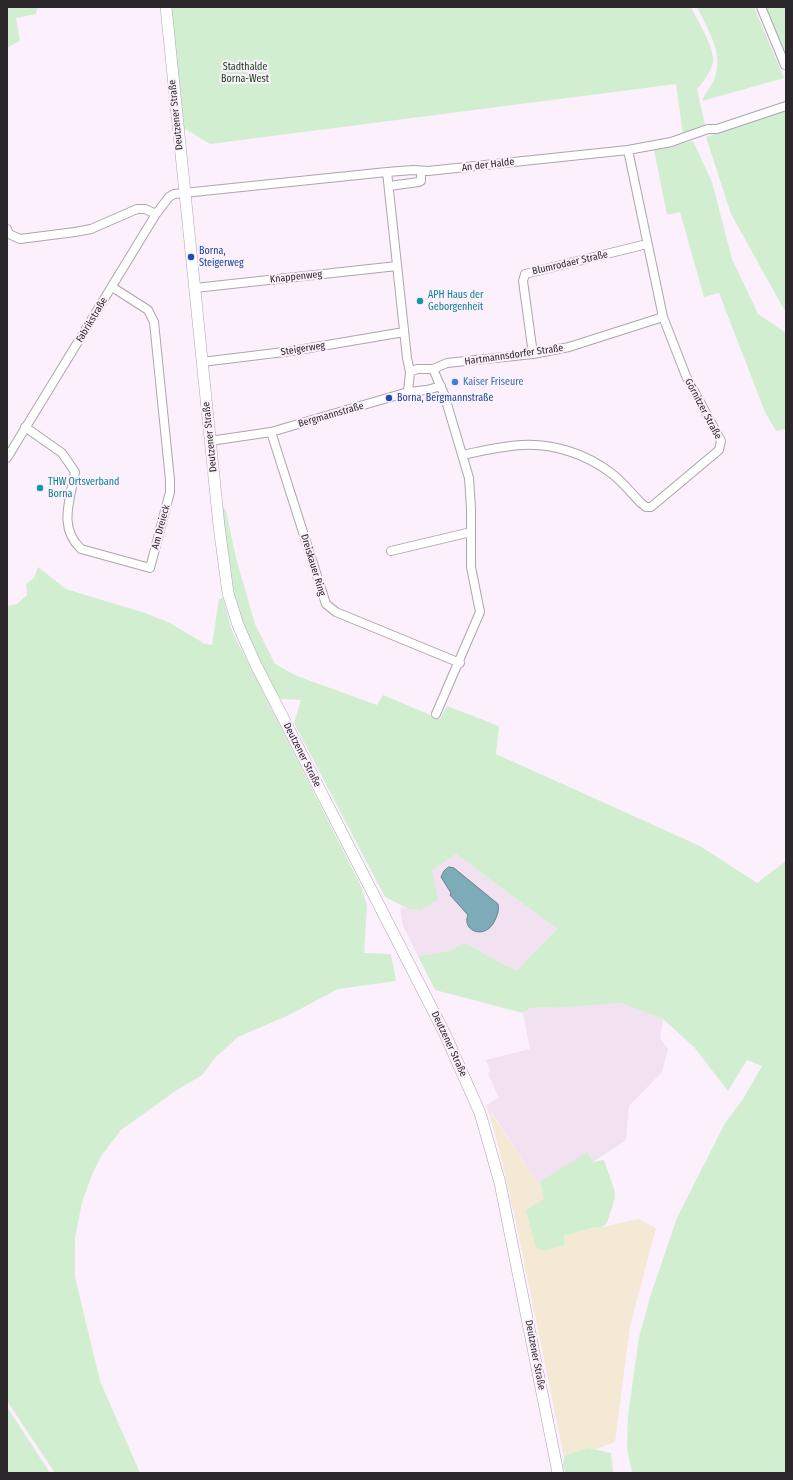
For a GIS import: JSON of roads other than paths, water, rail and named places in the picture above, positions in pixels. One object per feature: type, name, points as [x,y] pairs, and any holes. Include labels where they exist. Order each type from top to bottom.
[{"type":"main road","name":"Deutzener Straße","points":[[166,7],[210,442],[224,574],[228,593],[244,640],[446,1034],[480,1113],[500,1183],[558,1473]]},
{"type":"street","points":[[761,7],[785,66]]},
{"type":"street","name":"An der Halde","points":[[184,193],[387,172],[421,170],[428,172],[628,150],[671,142],[708,129],[717,129],[786,106]]},
{"type":"street","name":"Görnitzer Straße","points":[[462,455],[522,445],[546,445],[561,449],[585,458],[612,473],[643,505],[651,507],[719,450],[721,441],[686,376],[663,317],[628,150]]},
{"type":"street","points":[[389,186],[421,181],[421,170]]},
{"type":"street","points":[[387,172],[404,332],[410,372],[408,392]]},
{"type":"street","name":"Fabrikstraße","points":[[7,458],[156,214],[169,197],[184,193]]},
{"type":"street","points":[[7,229],[9,234],[20,239],[91,229],[137,209],[145,209],[156,214]]},
{"type":"street","name":"Blumrodaer Straße","points":[[533,354],[523,281],[525,274],[647,244]]},
{"type":"street","name":"Knappenweg","points":[[195,288],[397,266]]},
{"type":"street","name":"Am Dreieck","points":[[25,427],[62,453],[75,472],[67,517],[68,532],[72,541],[80,549],[150,568],[170,492],[154,322],[148,310],[112,287]]},
{"type":"street","name":"Hartmannsdorfer Straße","points":[[433,368],[447,363],[533,354],[569,347],[663,317]]},
{"type":"street","name":"Steigerweg","points":[[202,362],[292,352],[404,332]]},
{"type":"street","points":[[410,372],[417,369],[433,368],[441,386],[462,455],[470,485],[471,568],[480,612],[460,663],[436,714]]},
{"type":"street","name":"Bergmannstraße","points":[[210,442],[271,432],[408,392],[427,390],[441,386]]},
{"type":"street","name":"Dreiskauer Ring","points":[[271,432],[326,604],[336,612],[460,663]]},
{"type":"street","points":[[392,551],[471,532]]},
{"type":"water","points":[[449,867],[454,868],[498,904],[498,914],[491,926],[486,930],[481,932],[471,929],[467,921],[468,915],[450,895],[451,893],[441,877],[444,871]]},
{"type":"place","name":"Borna, Steigerweg","points":[[191,257]]},
{"type":"place","name":"APH Haus der Geborgenheit","points":[[420,301]]},
{"type":"place","name":"Kaiser Friseure","points":[[455,382]]},
{"type":"place","name":"Borna, Bergmannstraße","points":[[389,398]]},
{"type":"place","name":"THW Ortsverband Borna","points":[[40,488]]},
{"type":"park label","name":"Stadthalde Borna-West","points":[[245,72]]}]
